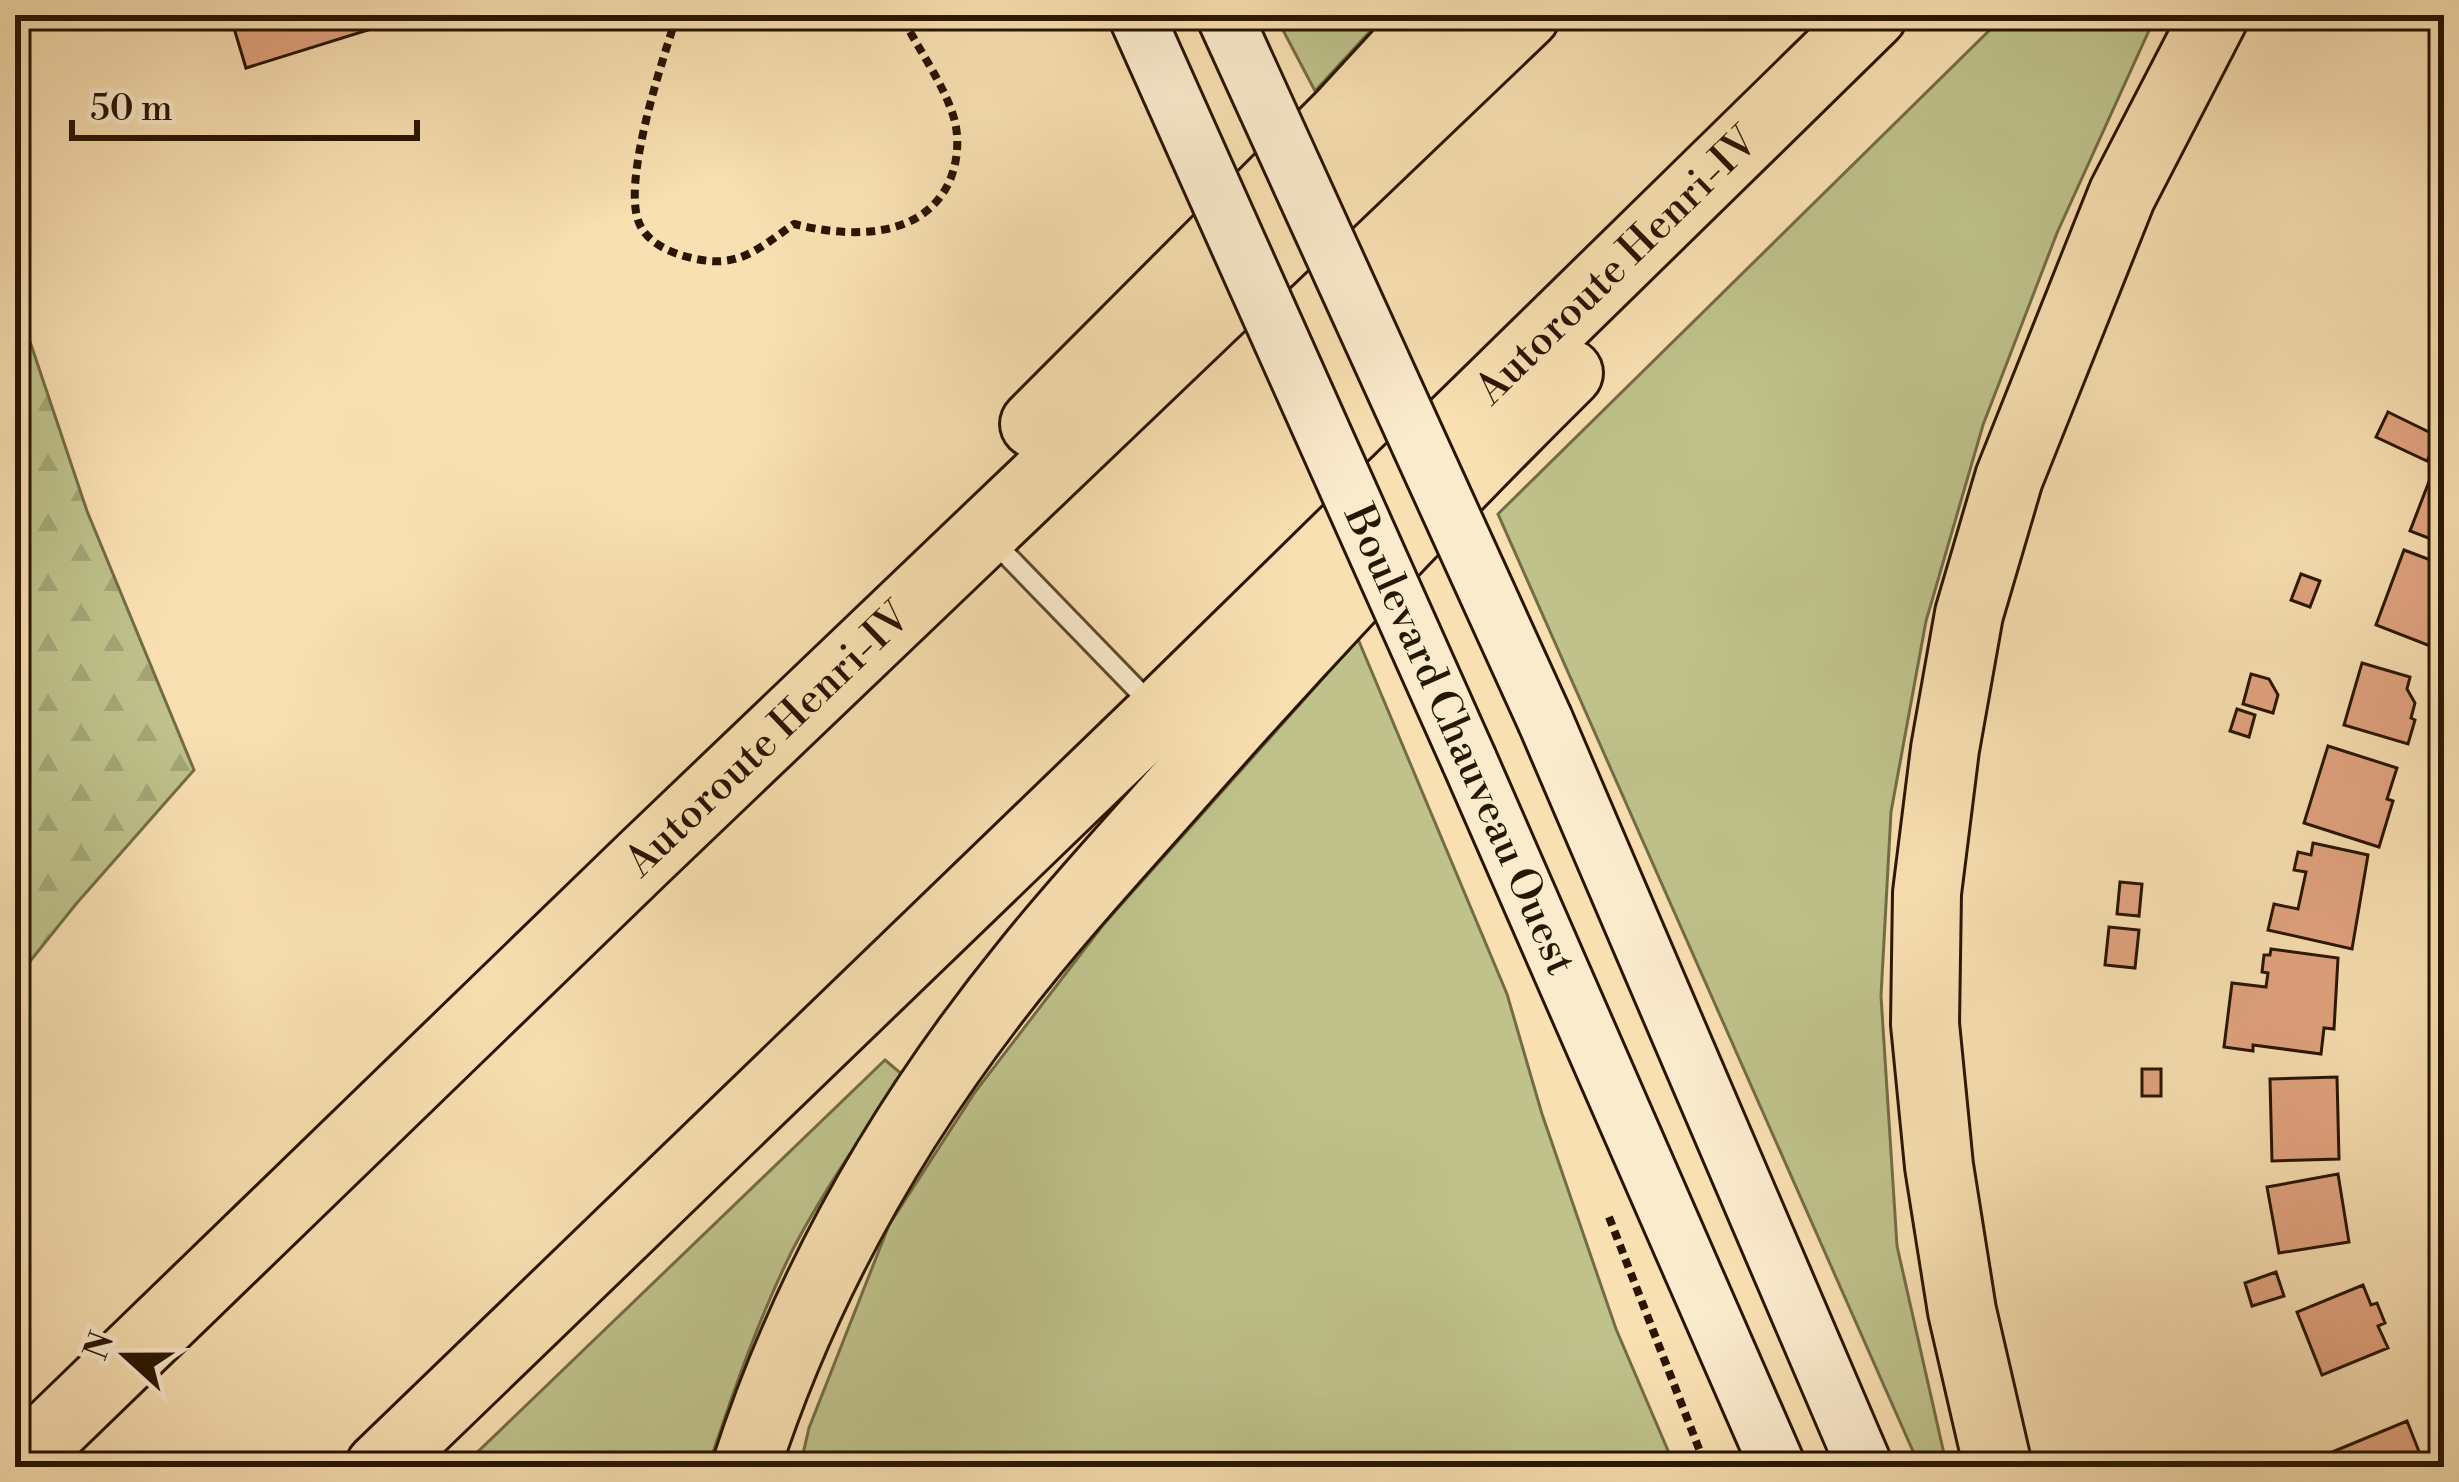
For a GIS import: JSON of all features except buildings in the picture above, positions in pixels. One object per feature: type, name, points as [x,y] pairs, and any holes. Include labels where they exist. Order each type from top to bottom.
[{"type":"highway","points":[[644,858],[980,478],[1434,15]]},
{"type":"highway","name":"Autoroute Henri-IV","points":[[15,1467],[1526,15]]},
{"type":"highway","name":"Autoroute Henri-IV","points":[[380,1467],[1874,15]]},
{"type":"highway","points":[[746,1467],[769,1396],[835,1251],[875,1178],[1025,962],[1282,670],[1921,15]]},
{"type":"highway","points":[[1998,1467],[1962,1311],[1939,1166],[1925,1024],[1927,892],[1945,748],[1969,614],[2009,478],[2122,195],[2215,15]]},
{"type":"main road","name":"Boulevard Chauveau Ouest","points":[[1136,15],[1778,1467]]},
{"type":"main road","name":"Boulevard Chauveau Ouest","points":[[1224,15],[1545,720],[1865,1467]]},
{"type":"lane","points":[[984,532],[1160,713]]},
{"type":"path","points":[[677,15],[633,192],[640,225],[662,249],[699,260],[742,260],[794,224],[830,233],[870,233],[909,222],[941,201],[958,162],[954,117],[901,15]]},
{"type":"green space","points":[[1275,15],[1385,15],[1315,91]]},
{"type":"green space","points":[[2005,15],[2156,15],[2057,233],[1983,425],[1926,621],[1891,812],[1881,996],[1897,1246],[1947,1467],[1920,1467],[1498,514]]},
{"type":"green space","points":[[15,297],[87,511],[194,770],[15,980]]},
{"type":"green space","points":[[1358,639],[1507,994],[1542,1114],[1616,1329],[1675,1467],[800,1467],[809,1428],[889,1225],[975,1092],[1103,925]]},
{"type":"green space","points":[[885,1060],[904,1076],[793,1249],[757,1329],[708,1467],[462,1467]]}]
